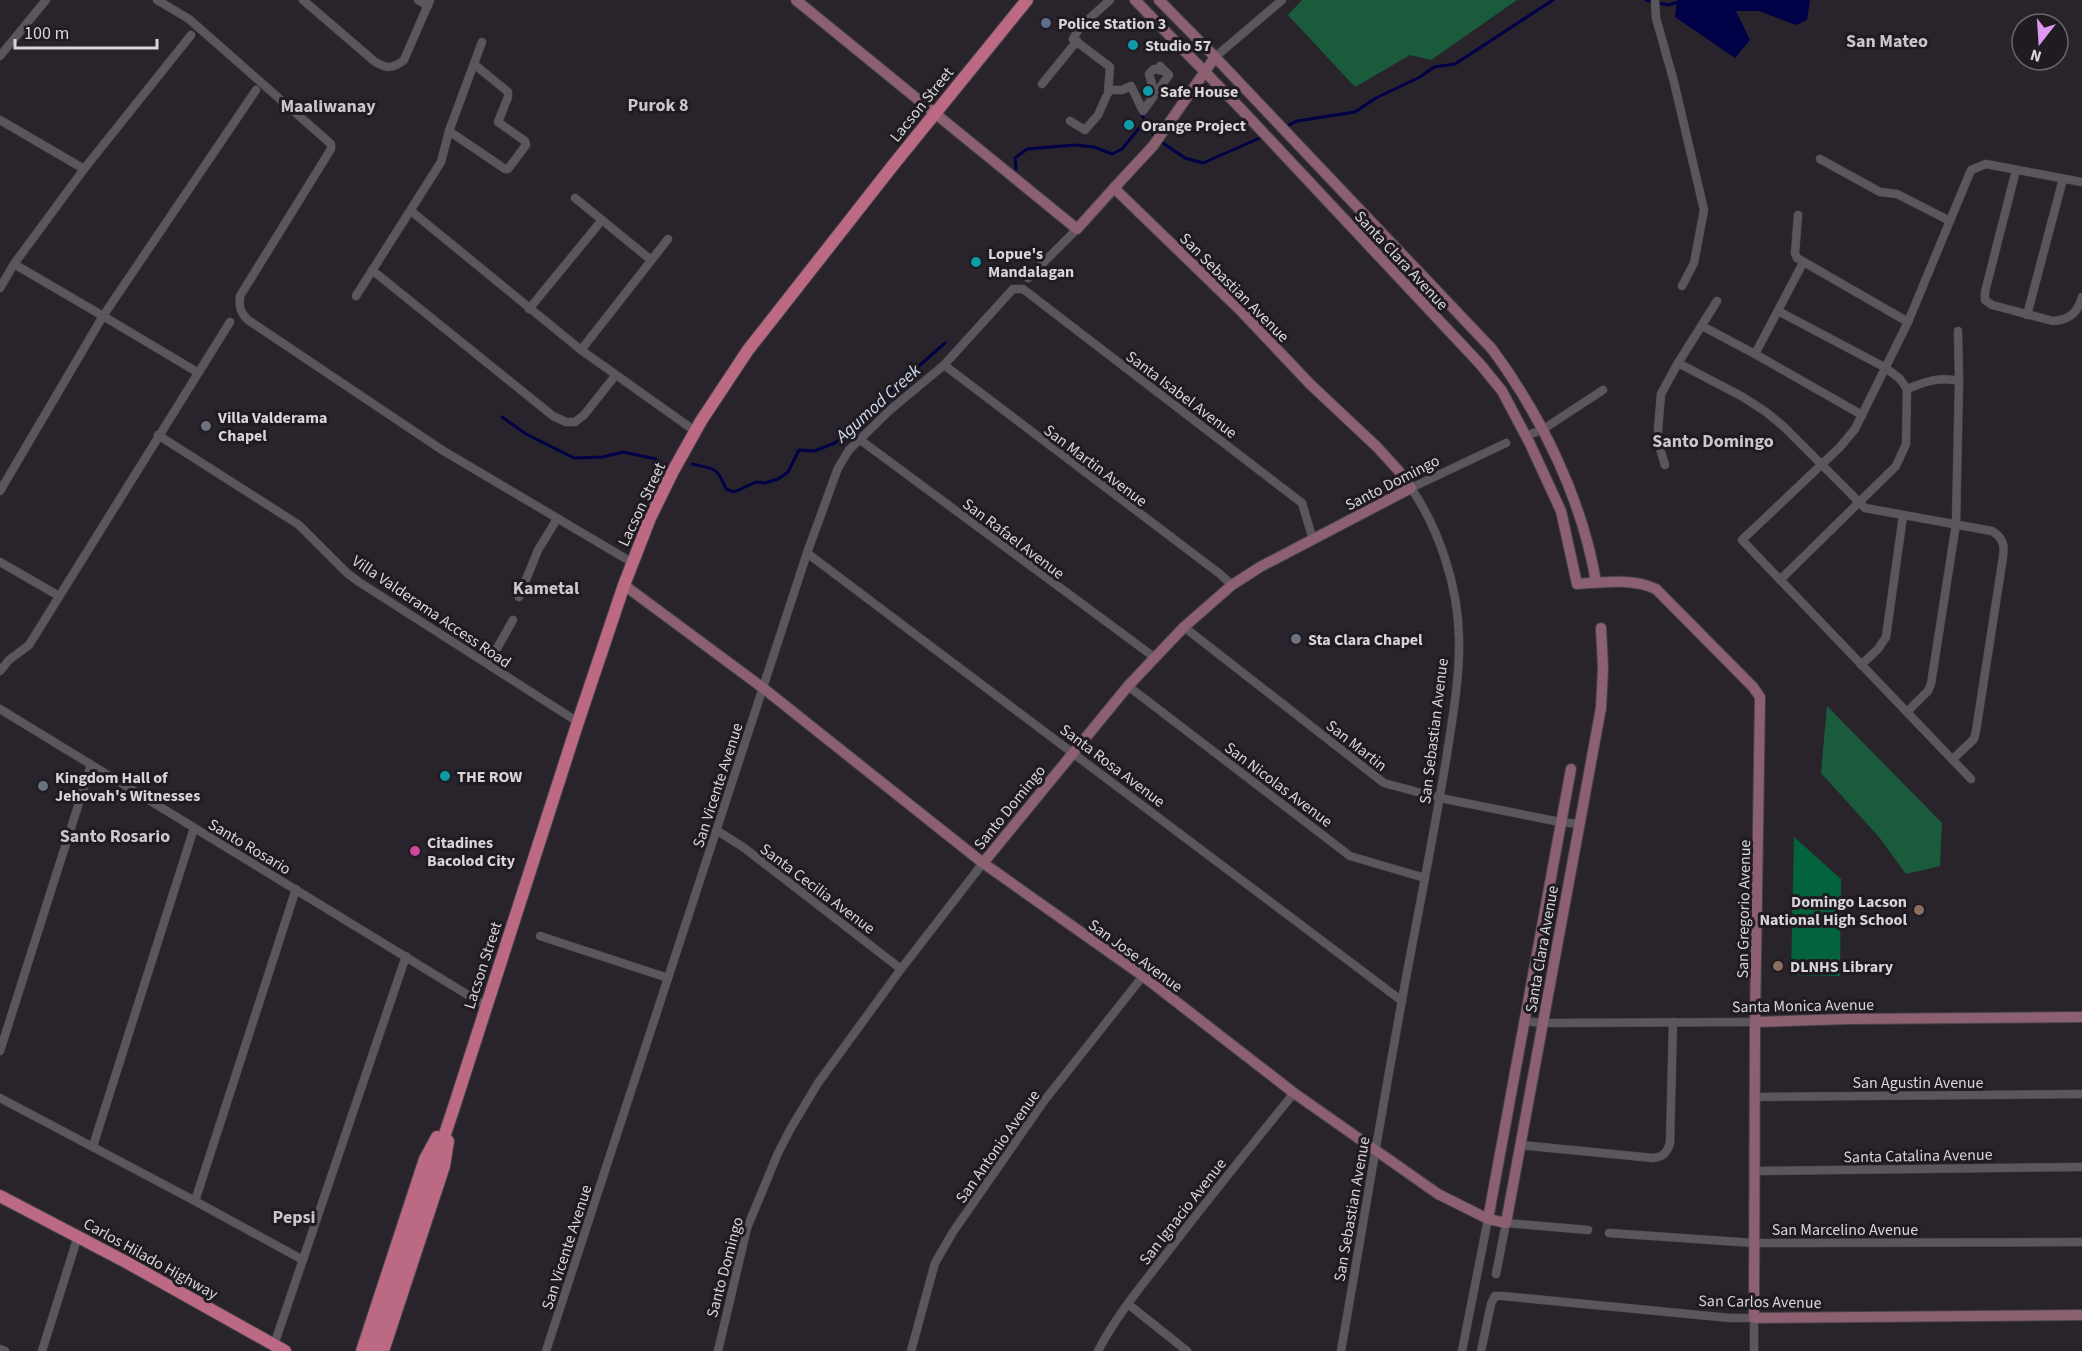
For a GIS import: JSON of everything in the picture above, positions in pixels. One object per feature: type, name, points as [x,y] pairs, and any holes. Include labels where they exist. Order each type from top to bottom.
[{"type":"main road","name":"Lacson Street","points":[[372,1351],[416,1214],[453,1110],[578,722],[624,585],[650,518],[695,431],[748,350],[1027,0]]},
{"type":"main road","name":"Lacson Street","points":[[362,1351],[425,1159],[453,1110]]},
{"type":"main road","name":"Lacson Street","points":[[383,1351],[444,1166],[453,1110]]},
{"type":"main road","name":"Carlos Hilado Highway","points":[[0,1196],[78,1236],[280,1348]]},
{"type":"street","points":[[0,56],[46,0]]},
{"type":"street","points":[[157,0],[189,19],[331,144],[331,149],[240,296],[241,314],[442,450],[633,562]]},
{"type":"street","points":[[303,0],[381,66],[389,68],[404,60],[429,3],[418,0]]},
{"type":"street","points":[[796,0],[1077,229]]},
{"type":"street","points":[[1071,121],[1085,130],[1098,115],[1108,93],[1110,67],[1073,39],[1075,33],[1110,0]]},
{"type":"street","name":"Santa Clara Avenue","points":[[1135,0],[1242,110],[1480,364],[1502,392],[1561,511],[1577,584]]},
{"type":"street","name":"Santa Clara Avenue","points":[[1158,0],[1492,349],[1516,381],[1577,505],[1592,558],[1596,582]]},
{"type":"street","points":[[1028,278],[1077,229],[1153,146],[1215,57],[1282,0]]},
{"type":"street","points":[[1655,0],[1656,14],[1704,210],[1694,263],[1682,286]]},
{"type":"street","points":[[0,288],[14,264],[84,169],[190,35]]},
{"type":"street","points":[[1042,84],[1077,41]]},
{"type":"street","points":[[356,296],[442,159],[449,131],[482,42]]},
{"type":"street","points":[[449,131],[505,169],[508,169],[526,145],[525,141],[499,123],[508,92],[474,64]]},
{"type":"street","points":[[1108,93],[1131,86],[1143,111],[1169,75],[1163,69],[1154,69],[1149,74],[1155,94]]},
{"type":"street","points":[[0,491],[103,316],[256,90]]},
{"type":"street","points":[[0,120],[84,169]]},
{"type":"street","points":[[1820,159],[1880,192],[1897,194],[1950,221]]},
{"type":"street","points":[[1971,779],[1742,540],[1848,438],[1887,368],[1971,170],[1986,164],[2082,182]]},
{"type":"street","points":[[2016,170],[1985,296],[1988,303],[2027,315],[2061,321],[2076,312],[2082,297]]},
{"type":"street","points":[[2027,315],[2063,178]]},
{"type":"street","name":"San Sebastian Avenue","points":[[1114,188],[1241,311],[1310,384],[1398,470],[1423,506],[1436,534],[1451,586],[1459,635],[1455,700],[1440,798],[1402,1000],[1341,1351]]},
{"type":"street","points":[[574,198],[651,260]]},
{"type":"street","points":[[411,211],[581,350],[695,431]]},
{"type":"street","points":[[1798,215],[1795,253],[1803,263],[1908,322]]},
{"type":"street","points":[[529,309],[602,220]]},
{"type":"street","points":[[581,350],[668,239]]},
{"type":"street","points":[[1755,354],[1803,263]]},
{"type":"street","points":[[14,264],[197,372]]},
{"type":"street","points":[[372,270],[553,416],[566,422],[575,422],[584,415],[615,376]]},
{"type":"street","name":"San Vicente Avenue","points":[[546,1351],[807,553],[838,468],[859,439],[890,410],[944,366],[1013,289]]},
{"type":"street","name":"Santa Isabel Avenue","points":[[1013,289],[1023,289],[1302,503],[1313,540]]},
{"type":"street","points":[[1665,465],[1658,430],[1660,394],[1717,301]]},
{"type":"street","points":[[1778,311],[1887,368],[1907,389],[1904,452],[1896,465],[1780,580]]},
{"type":"street","points":[[0,671],[9,660],[29,645],[230,322]]},
{"type":"street","points":[[1702,326],[1862,415]]},
{"type":"street","points":[[1907,712],[1928,691],[1931,684],[1956,524],[1958,331]]},
{"type":"street","points":[[1678,363],[1743,397],[1766,412],[1783,426],[1858,504],[1869,510],[1992,531],[2001,536],[2004,544],[1976,731],[1974,739],[1953,759]]},
{"type":"street","name":"San Martin Avenue","points":[[944,366],[1232,585]]},
{"type":"street","points":[[1907,389],[1936,379],[1948,378],[1959,381]]},
{"type":"street","points":[[1525,436],[1542,430],[1603,390]]},
{"type":"street","name":"Villa Valderama Access Road","points":[[158,435],[298,525],[359,582],[578,722]]},
{"type":"street","name":"San Rafael Avenue","points":[[859,439],[1154,657]]},
{"type":"street","name":"Santo Domingo","points":[[718,1351],[747,1228],[778,1153],[818,1083],[983,864],[1128,686],[1184,627],[1232,585],[1260,567],[1411,488],[1506,443]]},
{"type":"street","points":[[1861,665],[1878,649],[1886,637],[1903,516]]},
{"type":"street","points":[[519,597],[538,550],[557,519]]},
{"type":"street","name":"Santa Rosa Avenue","points":[[807,553],[1402,1000]]},
{"type":"street","points":[[0,562],[59,596]]},
{"type":"street","name":"San Gregorio Avenue","points":[[1577,584],[1635,583],[1656,589],[1729,662],[1760,697],[1754,1097],[1754,1351]]},
{"type":"street","name":"San Jose Avenue","points":[[624,585],[763,688],[983,864],[1143,976],[1294,1093],[1438,1194],[1488,1219],[1506,1223]]},
{"type":"street","points":[[488,664],[513,620]]},
{"type":"street","name":"San Martin","points":[[1184,627],[1384,783],[1440,798],[1579,824]]},
{"type":"street","name":"Santa Clara Avenue","points":[[1496,1274],[1601,708],[1603,668],[1601,628]]},
{"type":"street","name":"San Nicolas Avenue","points":[[1128,686],[1350,856],[1425,878]]},
{"type":"street","name":"Santo Rosario","points":[[0,710],[486,1006]]},
{"type":"street","points":[[0,1051],[91,765]]},
{"type":"street","name":"Santa Clara Avenue","points":[[1462,1351],[1571,769]]},
{"type":"street","points":[[93,1146],[194,828]]},
{"type":"street","name":"Santa Cecilia Avenue","points":[[716,830],[742,847],[902,969]]},
{"type":"street","points":[[195,1201],[296,889]]},
{"type":"street","points":[[540,936],[668,978]]},
{"type":"street","points":[[280,1348],[303,1260],[406,956]]},
{"type":"street","name":"San Antonio Avenue","points":[[911,1351],[934,1263],[953,1232],[1044,1101],[1143,976]]},
{"type":"street","name":"Santa Monica Avenue","points":[[1524,1021],[1543,1023],[1755,1022],[2082,1017]]},
{"type":"street","points":[[1520,1144],[1653,1158],[1665,1154],[1670,1143],[1673,1022]]},
{"type":"street","name":"San Ignacio Avenue","points":[[1098,1351],[1128,1304],[1207,1200],[1294,1093]]},
{"type":"street","name":"San Agustin Avenue","points":[[1754,1097],[2082,1094]]},
{"type":"street","points":[[0,1098],[303,1260]]},
{"type":"street","name":"Santa Catalina Avenue","points":[[1754,1171],[2082,1167]]},
{"type":"street","points":[[1506,1223],[1588,1230]]},
{"type":"street","name":"San Marcelino Avenue","points":[[1609,1233],[1754,1243],[2082,1242]]},
{"type":"street","points":[[42,1351],[78,1236]]},
{"type":"street","name":"San Carlos Avenue","points":[[1481,1351],[1491,1304],[1495,1296],[1721,1317],[2082,1315]]},
{"type":"street","points":[[1128,1304],[1187,1351]]},
{"type":"street","points":[[0,1349],[5,1351]]},
{"type":"green space","points":[[1302,0],[1517,0],[1431,60],[1410,55],[1355,87],[1288,15]]},
{"type":"green space","points":[[1827,706],[1942,823],[1940,866],[1906,874],[1879,837],[1821,773]]},
{"type":"green space","points":[[1794,837],[1841,879],[1840,976],[1791,975]]},
{"type":"shaded area","points":[[1677,0],[1810,0],[1807,20],[1796,25],[1759,11],[1736,11],[1750,40],[1735,58],[1675,17]]},
{"type":"waterway","name":"Agumod Creek","points":[[1285,127],[1297,121],[1355,112],[1434,67],[1455,64],[1553,0]]},
{"type":"waterway","name":"Agumod Creek","points":[[1646,0],[1668,5],[1687,0]]},
{"type":"waterway","name":"Agumod Creek","points":[[1140,112],[1155,137]]},
{"type":"waterway","name":"Agumod Creek","points":[[1016,169],[1015,158],[1027,149],[1075,145],[1094,147],[1112,154],[1122,149],[1144,122]]},
{"type":"waterway","name":"Agumod Creek","points":[[1160,141],[1185,158],[1203,163],[1262,137]]},
{"type":"waterway","name":"Agumod Creek","points":[[692,464],[714,470],[726,489],[734,492],[756,482],[765,483],[778,479],[788,472],[799,450],[814,451],[835,443],[945,343]]},
{"type":"waterway","name":"Agumod Creek","points":[[502,417],[526,434],[574,458],[603,457],[623,452],[656,459]]},
{"type":"place","name":"Police Station 3","points":[[1046,23]]},
{"type":"place","name":"Studio 57","points":[[1133,45]]},
{"type":"place","name":"Safe House","points":[[1148,91]]},
{"type":"place","name":"Orange Project","points":[[1129,125]]},
{"type":"place","name":"Lopue's Mandalagan","points":[[976,262]]},
{"type":"place","name":"Villa Valderama Chapel","points":[[206,426]]},
{"type":"place","name":"Sta Clara Chapel","points":[[1296,639]]},
{"type":"place","name":"THE ROW","points":[[445,776]]},
{"type":"place","name":"Kingdom Hall of Jehovah's Witnesses","points":[[43,786]]},
{"type":"place","name":"Citadines Bacolod City","points":[[415,851]]},
{"type":"place","name":"Domingo Lacson National High School","points":[[1919,910]]},
{"type":"place","name":"DLNHS Library","points":[[1778,966]]},
{"type":"district","name":"San Mateo","points":[[1887,41]]},
{"type":"district","name":"Purok 8","points":[[658,105]]},
{"type":"district","name":"Maaliwanay","points":[[328,106]]},
{"type":"district","name":"Santo Domingo","points":[[1713,441]]},
{"type":"district","name":"Kametal","points":[[546,588]]},
{"type":"district","name":"Santo Rosario","points":[[115,836]]},
{"type":"district","name":"Pepsi","points":[[294,1217]]}]
